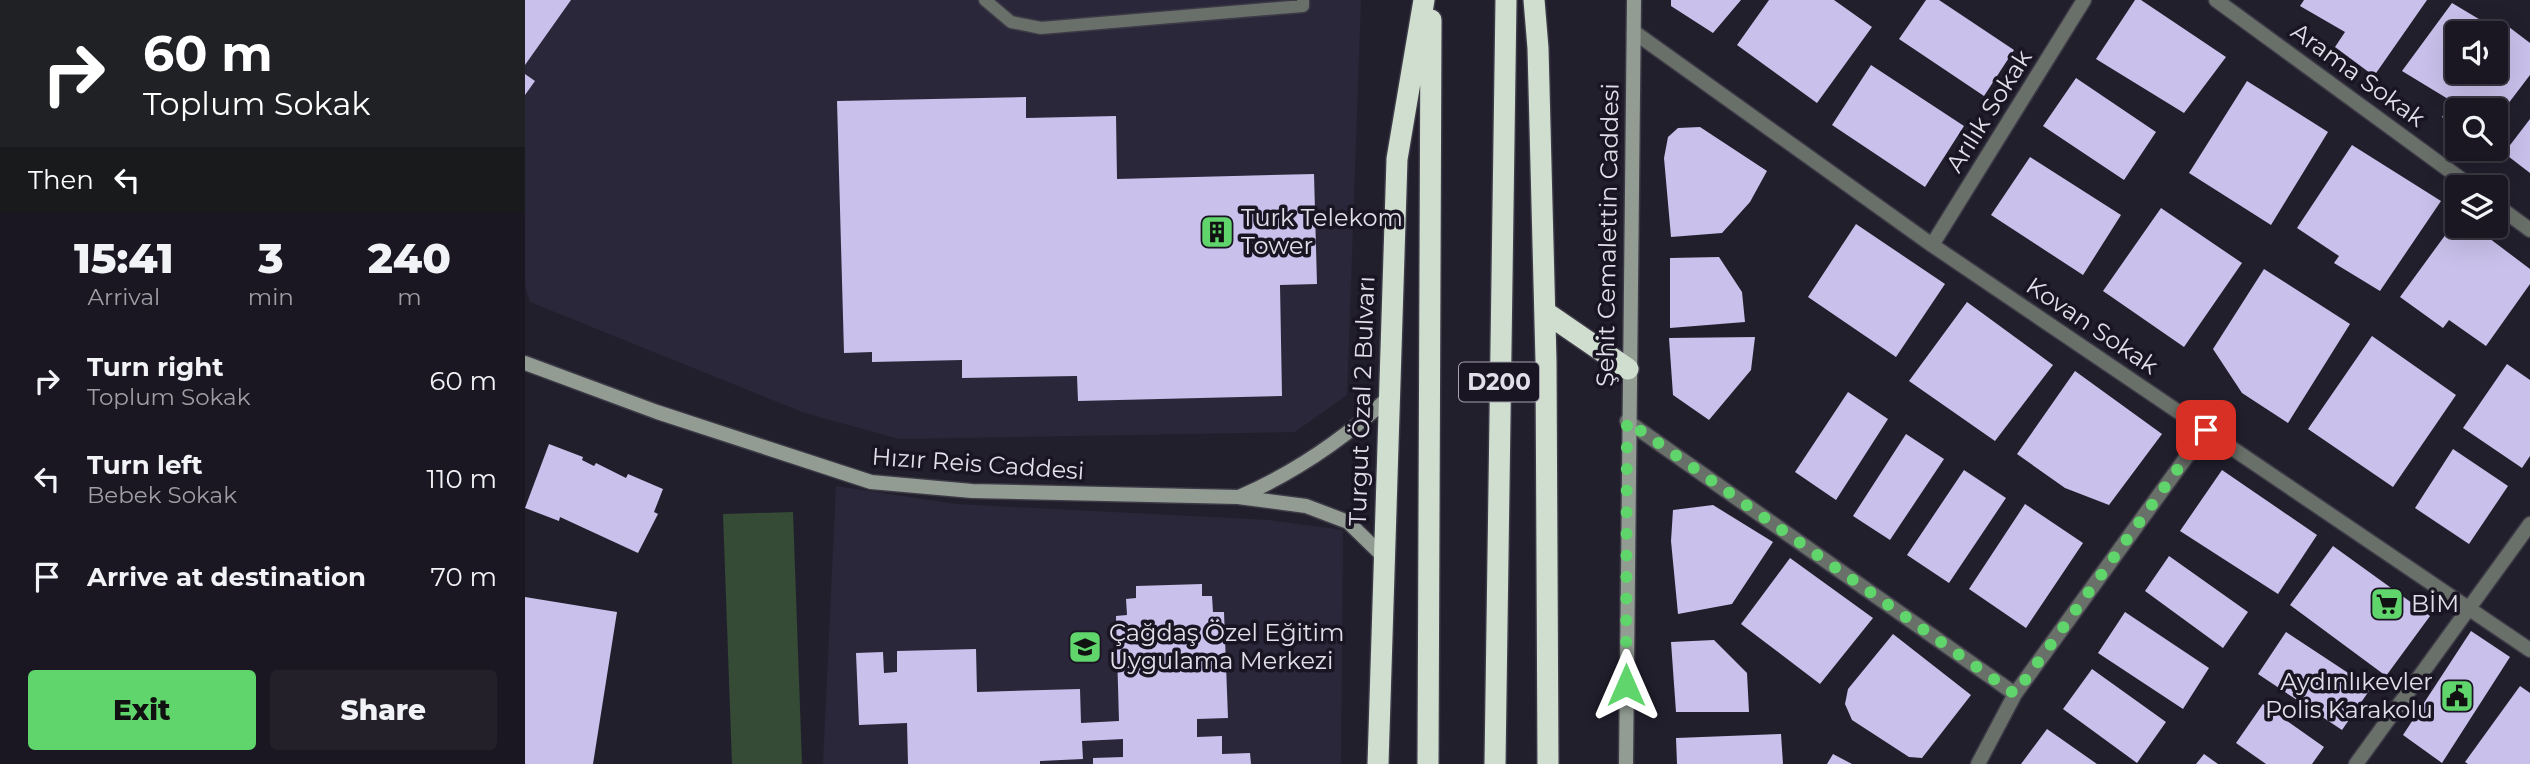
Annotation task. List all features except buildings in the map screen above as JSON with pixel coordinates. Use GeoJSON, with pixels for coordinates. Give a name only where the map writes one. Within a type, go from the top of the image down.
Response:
{"type":"FeatureCollection","features":[{"type":"Feature","properties":{"kind":"highway","name":"Turgut Özal 2 Bulvarı"},"geometry":{"type":"LineString","coordinates":[[1378,764],[1397,159],[1424,0]]}},
{"type":"Feature","properties":{"kind":"highway","name":"D200"},"geometry":{"type":"LineString","coordinates":[[1428,764],[1430,0]]}},
{"type":"Feature","properties":{"kind":"highway","name":"D200"},"geometry":{"type":"LineString","coordinates":[[1495,764],[1506,0]]}},
{"type":"Feature","properties":{"kind":"highway"},"geometry":{"type":"LineString","coordinates":[[1534,0],[1545,313],[1548,764]]}},
{"type":"Feature","properties":{"kind":"highway"},"geometry":{"type":"LineString","coordinates":[[1545,313],[1628,369]]}},
{"type":"Feature","properties":{"kind":"street","name":"Şehit Cemalettin Caddesi"},"geometry":{"type":"LineString","coordinates":[[1626,764],[1627,421],[1634,0]]}},
{"type":"Feature","properties":{"kind":"street","name":"Arılık Sokak"},"geometry":{"type":"LineString","coordinates":[[1932,245],[2084,0]]}},
{"type":"Feature","properties":{"kind":"street","name":"Arama Sokak"},"geometry":{"type":"LineString","coordinates":[[2216,0],[2456,175]]}},
{"type":"Feature","properties":{"kind":"street","name":"Kovan Sokak"},"geometry":{"type":"LineString","coordinates":[[1634,32],[1932,245],[2530,650]]}},
{"type":"Feature","properties":{"kind":"street"},"geometry":{"type":"LineString","coordinates":[[2508,214],[2530,230]]}},
{"type":"Feature","properties":{"kind":"street","name":"Hızır Reis Caddesi"},"geometry":{"type":"LineString","coordinates":[[525,363],[657,412],[871,482],[972,491],[1238,498],[1306,506],[1348,522],[1383,556]]}},
{"type":"Feature","properties":{"kind":"street","name":"Hızır Reis Caddesi"},"geometry":{"type":"LineString","coordinates":[[1238,498],[1320,454],[1359,426],[1388,398]]}},
{"type":"Feature","properties":{"kind":"street"},"geometry":{"type":"LineString","coordinates":[[1627,421],[2015,694]]}},
{"type":"Feature","properties":{"kind":"street"},"geometry":{"type":"LineString","coordinates":[[1978,764],[2015,694],[2206,430]]}},
{"type":"Feature","properties":{"kind":"street"},"geometry":{"type":"LineString","coordinates":[[2356,764],[2530,524]]}},
{"type":"Feature","properties":{"kind":"lane"},"geometry":{"type":"LineString","coordinates":[[985,0],[1002,18],[1031,28],[1303,6],[1303,0]]}},
{"type":"Feature","properties":{"kind":"shaded area"},"geometry":{"type":"Polygon","coordinates":[[[525,0],[1361,0],[1347,395],[1295,432],[899,439],[805,413],[530,302],[525,285],[525,0]]]}},
{"type":"Feature","properties":{"kind":"shaded area","name":"Çağdaş Özel Eğitim Uygulama Merkezi"},"geometry":{"type":"Polygon","coordinates":[[[836,486],[956,504],[1268,520],[1343,530],[1341,764],[823,764],[836,486]]]}},
{"type":"Feature","properties":{"kind":"green space"},"geometry":{"type":"Polygon","coordinates":[[[793,512],[802,764],[732,764],[723,514],[793,512]]]}},
{"type":"Feature","properties":{"kind":"place","name":"Turk Telekom Tower"},"geometry":{"type":"Point","coordinates":[1217,232]}},
{"type":"Feature","properties":{"kind":"place","name":"BİM"},"geometry":{"type":"Point","coordinates":[2387,604]}},
{"type":"Feature","properties":{"kind":"place","name":"Çağdaş Özel Eğitim Uygulama Merkezi"},"geometry":{"type":"Point","coordinates":[1085,647]}},
{"type":"Feature","properties":{"kind":"place","name":"Aydınlıkevler Polis Karakolu"},"geometry":{"type":"Point","coordinates":[2457,696]}},
{"type":"Feature","properties":{"kind":"route"},"geometry":{"type":"LineString","coordinates":[[1626,685],[1627,421],[2015,694],[2206,430]]}}]}
